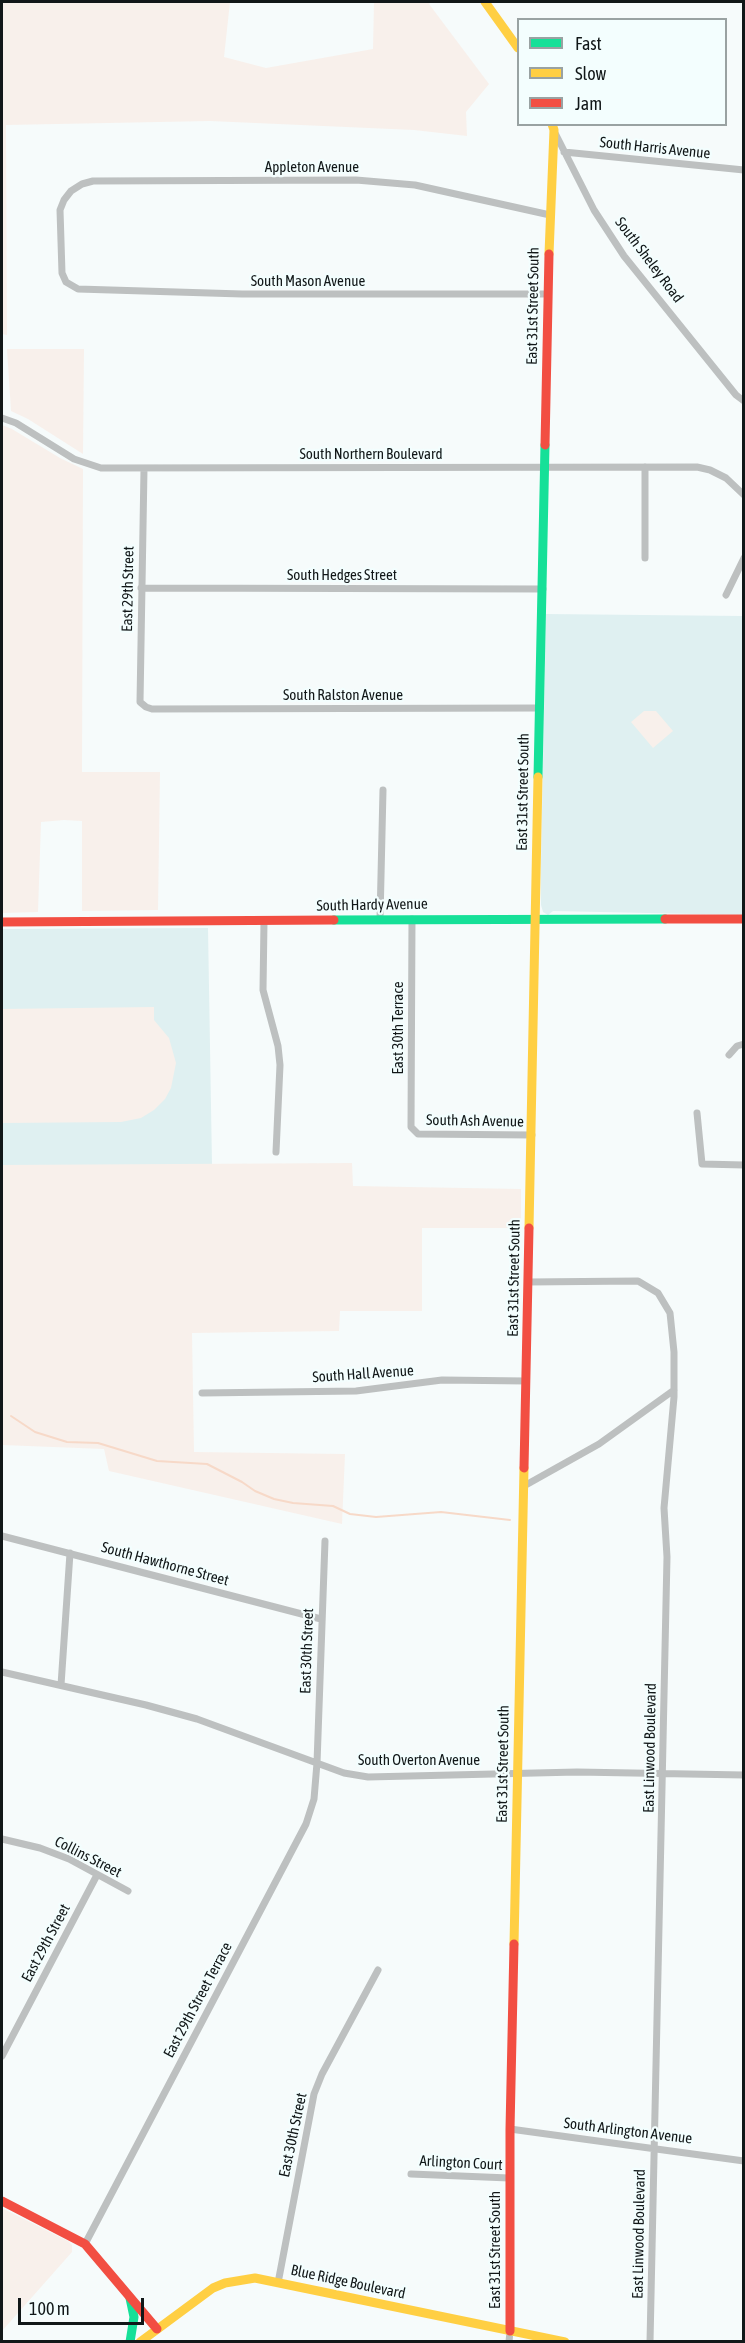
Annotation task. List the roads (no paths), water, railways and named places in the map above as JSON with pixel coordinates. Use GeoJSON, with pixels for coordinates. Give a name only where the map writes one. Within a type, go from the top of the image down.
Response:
{"type":"FeatureCollection","features":[{"type":"Feature","properties":{"kind":"street"},"geometry":{"type":"LineString","coordinates":[[485,2],[517,45]]}},
{"type":"Feature","properties":{"kind":"street","name":"South Sheley Road"},"geometry":{"type":"LineString","coordinates":[[553,127],[594,210],[624,256],[736,395],[744,401]]}},
{"type":"Feature","properties":{"kind":"street","name":"East 31st Street South"},"geometry":{"type":"LineString","coordinates":[[509,2342],[509,2178],[553,127]]}},
{"type":"Feature","properties":{"kind":"street","name":"South Harris Avenue"},"geometry":{"type":"LineString","coordinates":[[564,152],[744,170]]}},
{"type":"Feature","properties":{"kind":"street","name":"Appleton Avenue"},"geometry":{"type":"LineString","coordinates":[[69,284],[62,273],[60,210],[64,200],[73,190],[93,181],[386,181],[415,185],[550,215]]}},
{"type":"Feature","properties":{"kind":"street","name":"South Mason Avenue"},"geometry":{"type":"LineString","coordinates":[[69,284],[78,289],[242,294],[548,294]]}},
{"type":"Feature","properties":{"kind":"street","name":"South Northern Boulevard"},"geometry":{"type":"LineString","coordinates":[[2,418],[16,423],[74,459],[101,468],[697,467],[710,470],[726,478],[744,495]]}},
{"type":"Feature","properties":{"kind":"street"},"geometry":{"type":"LineString","coordinates":[[645,467],[645,558]]}},
{"type":"Feature","properties":{"kind":"street","name":"East 29th Street"},"geometry":{"type":"LineString","coordinates":[[144,469],[140,702],[146,707]]}},
{"type":"Feature","properties":{"kind":"street"},"geometry":{"type":"LineString","coordinates":[[726,595],[744,558]]}},
{"type":"Feature","properties":{"kind":"street","name":"South Hedges Street"},"geometry":{"type":"LineString","coordinates":[[141,588],[543,589]]}},
{"type":"Feature","properties":{"kind":"street","name":"South Ralston Avenue"},"geometry":{"type":"LineString","coordinates":[[146,707],[152,709],[540,708]]}},
{"type":"Feature","properties":{"kind":"street"},"geometry":{"type":"LineString","coordinates":[[381,919],[383,790]]}},
{"type":"Feature","properties":{"kind":"street","name":"East 30th Terrace"},"geometry":{"type":"LineString","coordinates":[[412,919],[411,1127],[418,1134]]}},
{"type":"Feature","properties":{"kind":"street","name":"South Hardy Avenue"},"geometry":{"type":"LineString","coordinates":[[2,922],[744,919]]}},
{"type":"Feature","properties":{"kind":"street"},"geometry":{"type":"LineString","coordinates":[[264,922],[263,990],[278,1046],[280,1065],[276,1152]]}},
{"type":"Feature","properties":{"kind":"street"},"geometry":{"type":"LineString","coordinates":[[729,1055],[737,1046],[744,1044]]}},
{"type":"Feature","properties":{"kind":"street"},"geometry":{"type":"LineString","coordinates":[[697,1113],[702,1164],[744,1164]]}},
{"type":"Feature","properties":{"kind":"street","name":"South Ash Avenue"},"geometry":{"type":"LineString","coordinates":[[418,1134],[532,1135]]}},
{"type":"Feature","properties":{"kind":"street","name":"East Linwood Boulevard"},"geometry":{"type":"LineString","coordinates":[[528,1282],[627,1280],[649,1286],[658,1293],[670,1312],[674,1390],[664,1508],[667,1557],[650,2342]]}},
{"type":"Feature","properties":{"kind":"street","name":"South Hall Avenue"},"geometry":{"type":"LineString","coordinates":[[202,1393],[356,1391],[442,1380],[526,1381]]}},
{"type":"Feature","properties":{"kind":"street"},"geometry":{"type":"LineString","coordinates":[[524,1486],[599,1444],[674,1390]]}},
{"type":"Feature","properties":{"kind":"street","name":"South Hawthorne Street"},"geometry":{"type":"LineString","coordinates":[[2,1536],[321,1619]]}},
{"type":"Feature","properties":{"kind":"street","name":"East 30th Street"},"geometry":{"type":"LineString","coordinates":[[317,1763],[325,1541]]}},
{"type":"Feature","properties":{"kind":"street"},"geometry":{"type":"LineString","coordinates":[[62,1685],[69,1553]]}},
{"type":"Feature","properties":{"kind":"street","name":"South Overton Avenue"},"geometry":{"type":"LineString","coordinates":[[2,1671],[196,1719],[344,1773],[368,1777],[518,1774],[744,1775]]}},
{"type":"Feature","properties":{"kind":"street","name":"East 29th Street Terrace"},"geometry":{"type":"LineString","coordinates":[[85,2244],[306,1824],[314,1799],[317,1763]]}},
{"type":"Feature","properties":{"kind":"street","name":"Collins Street"},"geometry":{"type":"LineString","coordinates":[[2,1839],[40,1848],[69,1859],[128,1891]]}},
{"type":"Feature","properties":{"kind":"street","name":"East 29th Street"},"geometry":{"type":"LineString","coordinates":[[2,2056],[97,1875]]}},
{"type":"Feature","properties":{"kind":"street","name":"East 30th Street"},"geometry":{"type":"LineString","coordinates":[[278,2283],[314,2094],[322,2074],[378,1970]]}},
{"type":"Feature","properties":{"kind":"street","name":"South Arlington Avenue"},"geometry":{"type":"LineString","coordinates":[[510,2129],[744,2161]]}},
{"type":"Feature","properties":{"kind":"street","name":"Arlington Court"},"geometry":{"type":"LineString","coordinates":[[411,2174],[509,2178]]}},
{"type":"Feature","properties":{"kind":"street"},"geometry":{"type":"LineString","coordinates":[[2,2201],[85,2244],[157,2329]]}},
{"type":"Feature","properties":{"kind":"street","name":"Blue Ridge Boulevard"},"geometry":{"type":"LineString","coordinates":[[140,2342],[213,2288],[225,2283],[255,2278],[565,2342]]}},
{"type":"Feature","properties":{"kind":"street"},"geometry":{"type":"LineString","coordinates":[[130,2296],[134,2317],[130,2342]]}},
{"type":"Feature","properties":{"kind":"waterway"},"geometry":{"type":"LineString","coordinates":[[11,1416],[35,1432],[67,1442],[98,1443],[157,1461],[207,1464],[255,1491],[274,1499],[293,1503],[333,1506],[350,1514],[376,1517],[441,1512],[510,1520]]}}]}
